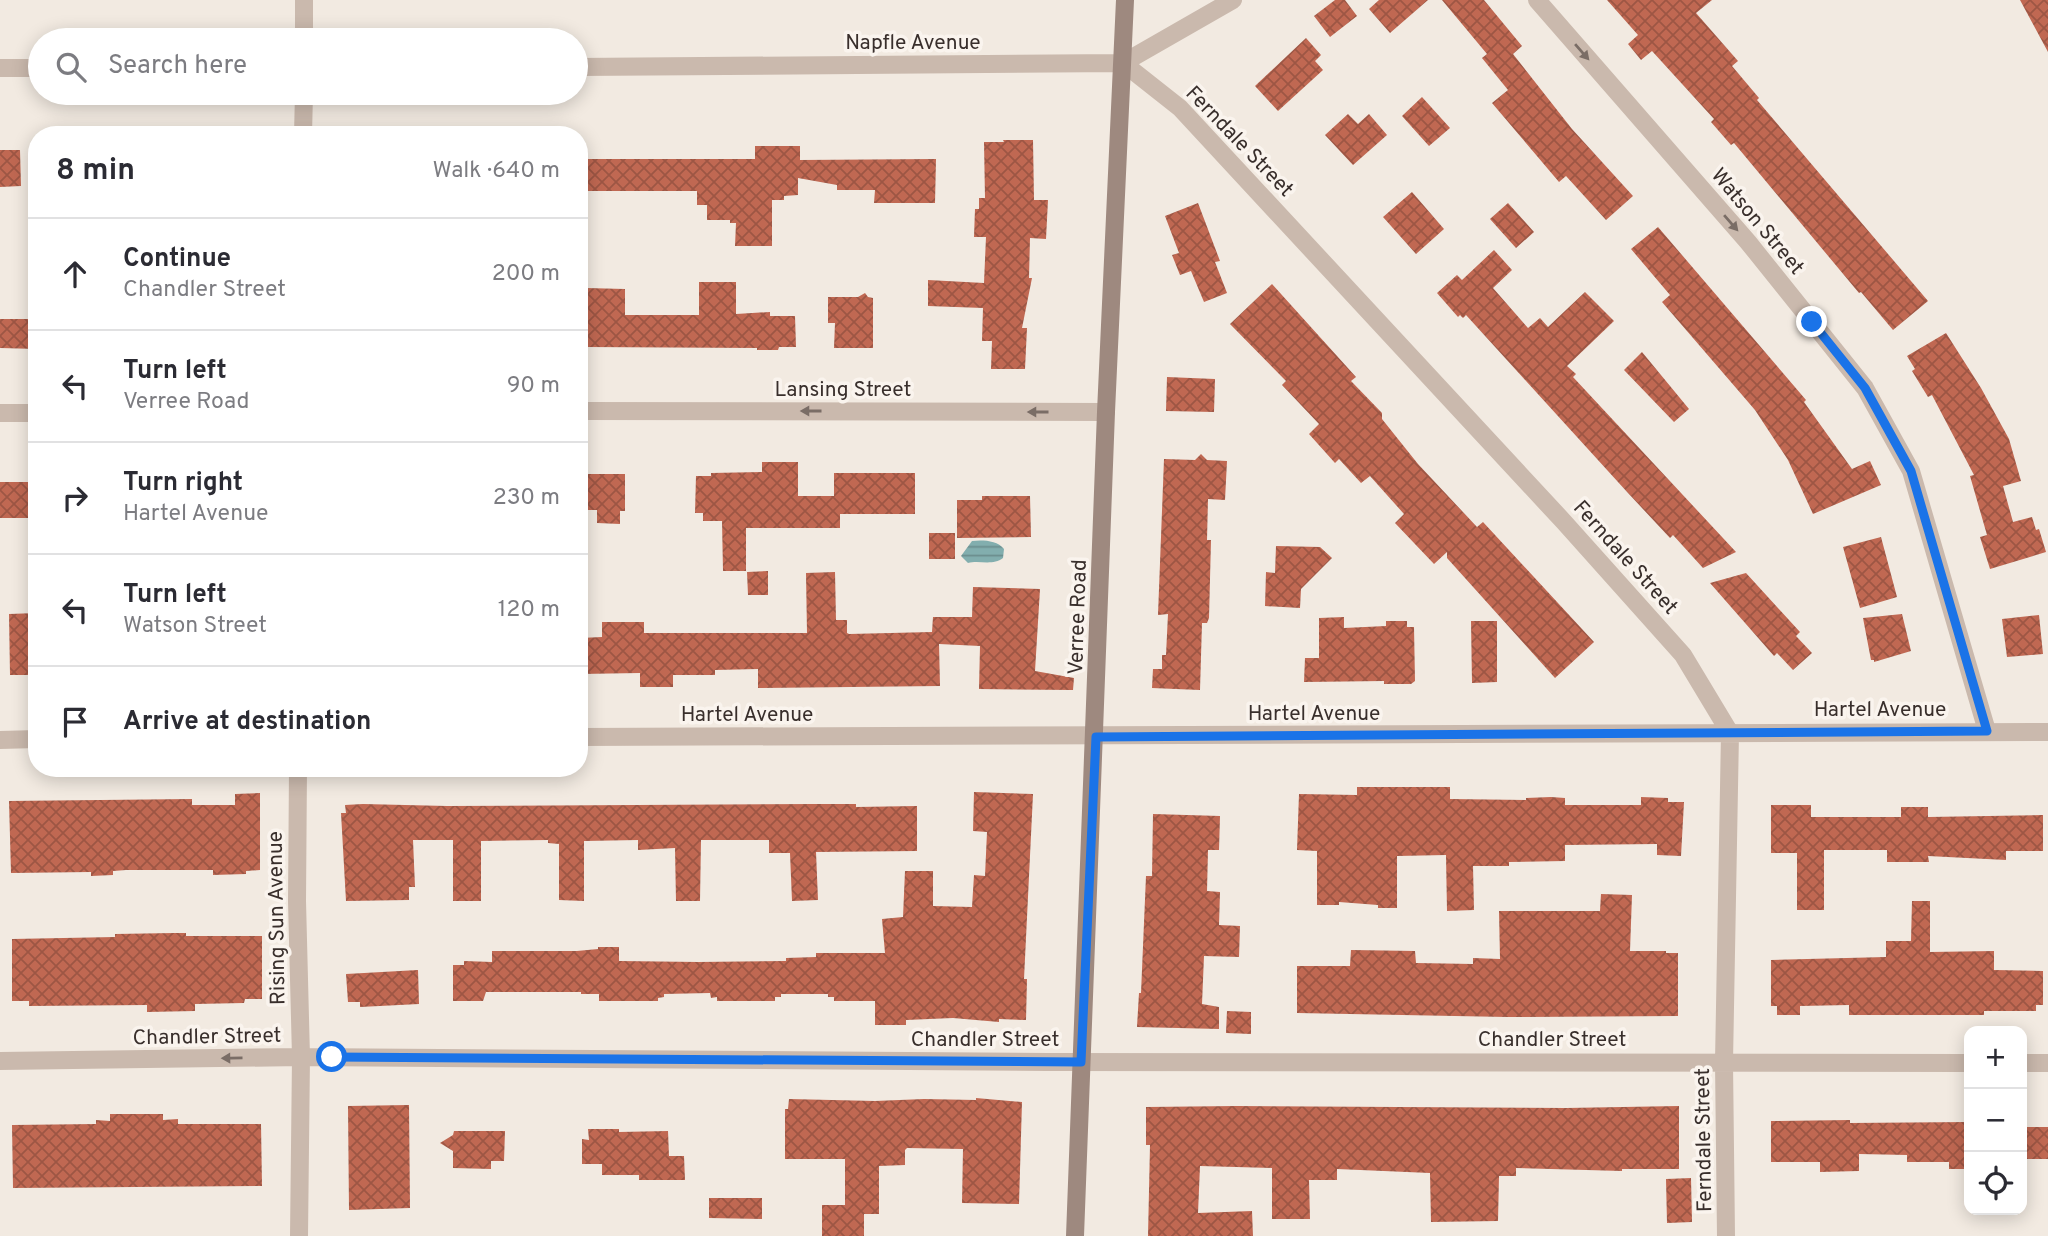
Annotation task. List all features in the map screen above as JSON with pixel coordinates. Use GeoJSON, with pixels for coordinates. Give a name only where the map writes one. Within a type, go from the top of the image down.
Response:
{"type":"FeatureCollection","features":[{"type":"Feature","properties":{"kind":"main road","name":"Verree Road"},"geometry":{"type":"LineString","coordinates":[[1075,1236],[1096,737],[1106,412],[1125,0]]}},
{"type":"Feature","properties":{"kind":"street"},"geometry":{"type":"LineString","coordinates":[[304,0],[304,28]]}},
{"type":"Feature","properties":{"kind":"street","name":"Napfle Avenue"},"geometry":{"type":"LineString","coordinates":[[588,66],[1123,63],[1233,0]]}},
{"type":"Feature","properties":{"kind":"street","name":"Watson Street"},"geometry":{"type":"LineString","coordinates":[[1537,0],[1748,242],[1865,388],[1911,471],[1987,731]]}},
{"type":"Feature","properties":{"kind":"street","name":"Ferndale Street"},"geometry":{"type":"LineString","coordinates":[[1123,63],[1180,108],[1582,542],[1683,655],[1730,733],[1724,1062],[1726,1236]]}},
{"type":"Feature","properties":{"kind":"street"},"geometry":{"type":"LineString","coordinates":[[0,68],[28,68]]}},
{"type":"Feature","properties":{"kind":"street"},"geometry":{"type":"LineString","coordinates":[[303,126],[304,105]]}},
{"type":"Feature","properties":{"kind":"street","name":"Lansing Street"},"geometry":{"type":"LineString","coordinates":[[588,411],[1106,412]]}},
{"type":"Feature","properties":{"kind":"street"},"geometry":{"type":"LineString","coordinates":[[0,413],[28,413]]}},
{"type":"Feature","properties":{"kind":"street","name":"Hartel Avenue"},"geometry":{"type":"LineString","coordinates":[[588,737],[2048,732]]}},
{"type":"Feature","properties":{"kind":"street"},"geometry":{"type":"LineString","coordinates":[[0,740],[28,739]]}},
{"type":"Feature","properties":{"kind":"street","name":"Rising Sun Avenue"},"geometry":{"type":"LineString","coordinates":[[298,777],[301,1057],[299,1236]]}},
{"type":"Feature","properties":{"kind":"street","name":"Chandler Street"},"geometry":{"type":"LineString","coordinates":[[0,1061],[301,1057],[1081,1062],[1964,1063]]}},
{"type":"Feature","properties":{"kind":"street"},"geometry":{"type":"LineString","coordinates":[[2027,1063],[2048,1063]]}},
{"type":"Feature","properties":{"kind":"water"},"geometry":{"type":"Polygon","coordinates":[[[972,541],[997,544],[1004,549],[1003,558],[995,562],[968,563],[961,556],[972,541]]]}},
{"type":"Feature","properties":{"kind":"building"},"geometry":{"type":"Polygon","coordinates":[[[1335,0],[1345,0],[1357,16],[1330,37],[1314,16],[1335,0]]]}},
{"type":"Feature","properties":{"kind":"building"},"geometry":{"type":"Polygon","coordinates":[[[1379,0],[1428,0],[1390,33],[1369,9],[1379,0]]]}},
{"type":"Feature","properties":{"kind":"building"},"geometry":{"type":"Polygon","coordinates":[[[1442,0],[1484,0],[1522,46],[1513,54],[1572,129],[1633,196],[1606,220],[1566,176],[1559,182],[1492,103],[1508,90],[1482,58],[1487,54],[1442,0]]]}},
{"type":"Feature","properties":{"kind":"building"},"geometry":{"type":"Polygon","coordinates":[[[1607,0],[1712,0],[1696,13],[1738,61],[1732,66],[1759,98],[1757,100],[1928,301],[1893,330],[1734,143],[1731,145],[1711,122],[1714,119],[1652,51],[1641,60],[1628,44],[1638,35],[1607,0]]]}},
{"type":"Feature","properties":{"kind":"building"},"geometry":{"type":"Polygon","coordinates":[[[2020,0],[2048,0],[2048,52],[2020,0]]]}},
{"type":"Feature","properties":{"kind":"building"},"geometry":{"type":"Polygon","coordinates":[[[1306,38],[1321,55],[1315,61],[1323,70],[1278,111],[1255,86],[1306,38]]]}},
{"type":"Feature","properties":{"kind":"building"},"geometry":{"type":"Polygon","coordinates":[[[1422,97],[1450,128],[1429,146],[1402,116],[1422,97]]]}},
{"type":"Feature","properties":{"kind":"building"},"geometry":{"type":"Polygon","coordinates":[[[1348,114],[1358,124],[1369,114],[1387,135],[1353,165],[1325,135],[1348,114]]]}},
{"type":"Feature","properties":{"kind":"building"},"geometry":{"type":"Polygon","coordinates":[[[1003,140],[1033,140],[1034,200],[1048,200],[1046,239],[1030,238],[1029,278],[1032,278],[1022,328],[1027,328],[1025,369],[991,369],[992,341],[982,341],[983,308],[928,306],[928,280],[984,283],[986,237],[974,237],[975,209],[979,209],[979,198],[985,198],[984,142],[1004,142],[1003,140]]]}},
{"type":"Feature","properties":{"kind":"building"},"geometry":{"type":"Polygon","coordinates":[[[755,146],[800,146],[800,160],[936,159],[935,203],[874,203],[875,190],[837,190],[837,185],[798,178],[798,195],[784,196],[784,200],[772,200],[772,246],[735,246],[736,223],[730,223],[730,220],[707,220],[707,205],[697,205],[697,191],[588,191],[588,159],[755,159],[755,146]]]}},
{"type":"Feature","properties":{"kind":"building"},"geometry":{"type":"Polygon","coordinates":[[[0,150],[20,150],[21,186],[0,187],[0,150]]]}},
{"type":"Feature","properties":{"kind":"building"},"geometry":{"type":"Polygon","coordinates":[[[1412,192],[1444,229],[1416,254],[1383,217],[1412,192]]]}},
{"type":"Feature","properties":{"kind":"building"},"geometry":{"type":"Polygon","coordinates":[[[1198,203],[1220,261],[1215,262],[1227,293],[1204,302],[1191,271],[1180,275],[1172,255],[1179,253],[1165,216],[1198,203]]]}},
{"type":"Feature","properties":{"kind":"building"},"geometry":{"type":"Polygon","coordinates":[[[1508,203],[1534,232],[1516,248],[1490,219],[1508,203]]]}},
{"type":"Feature","properties":{"kind":"building"},"geometry":{"type":"Polygon","coordinates":[[[1658,227],[1806,400],[1804,402],[1852,469],[1870,461],[1881,485],[1813,514],[1788,460],[1755,410],[1662,302],[1670,295],[1631,249],[1658,227]]]}},
{"type":"Feature","properties":{"kind":"building"},"geometry":{"type":"Polygon","coordinates":[[[1494,250],[1512,270],[1493,288],[1528,328],[1540,318],[1548,327],[1585,292],[1614,321],[1567,366],[1576,374],[1573,377],[1736,552],[1703,568],[1673,535],[1670,538],[1466,315],[1463,318],[1460,315],[1458,317],[1437,293],[1457,275],[1462,280],[1494,250]]]}},
{"type":"Feature","properties":{"kind":"building"},"geometry":{"type":"Polygon","coordinates":[[[699,282],[736,282],[736,314],[770,312],[770,316],[795,316],[796,347],[779,347],[778,350],[588,347],[588,288],[625,289],[625,315],[699,315],[699,282]]]}},
{"type":"Feature","properties":{"kind":"building"},"geometry":{"type":"Polygon","coordinates":[[[1272,284],[1356,377],[1351,381],[1382,413],[1382,419],[1418,464],[1477,527],[1483,522],[1594,642],[1555,678],[1447,558],[1447,552],[1434,564],[1395,523],[1404,514],[1370,476],[1361,483],[1339,459],[1335,463],[1309,434],[1319,424],[1282,385],[1286,381],[1230,324],[1272,284]]]}},
{"type":"Feature","properties":{"kind":"building"},"geometry":{"type":"Polygon","coordinates":[[[865,293],[873,298],[873,348],[834,348],[835,323],[828,323],[828,297],[858,297],[865,293]]]}},
{"type":"Feature","properties":{"kind":"building"},"geometry":{"type":"Polygon","coordinates":[[[0,319],[28,319],[28,349],[0,348],[0,319]]]}},
{"type":"Feature","properties":{"kind":"building"},"geometry":{"type":"Polygon","coordinates":[[[1946,333],[2009,439],[2021,481],[2003,486],[2013,522],[2032,517],[2046,552],[1990,569],[1980,537],[1987,535],[1970,476],[1974,475],[1932,395],[1928,397],[1912,371],[1915,369],[1907,356],[1946,333]]]}},
{"type":"Feature","properties":{"kind":"building"},"geometry":{"type":"Polygon","coordinates":[[[1642,352],[1689,409],[1674,422],[1624,370],[1642,352]]]}},
{"type":"Feature","properties":{"kind":"building"},"geometry":{"type":"Polygon","coordinates":[[[1167,377],[1215,379],[1214,412],[1166,411],[1167,377]]]}},
{"type":"Feature","properties":{"kind":"building"},"geometry":{"type":"Polygon","coordinates":[[[1201,454],[1207,460],[1227,461],[1225,500],[1208,499],[1207,540],[1211,540],[1209,618],[1207,623],[1202,623],[1200,690],[1152,688],[1153,669],[1162,669],[1162,655],[1166,655],[1168,614],[1158,615],[1164,459],[1195,460],[1201,454]]]}},
{"type":"Feature","properties":{"kind":"building"},"geometry":{"type":"Polygon","coordinates":[[[762,462],[798,462],[798,496],[834,496],[834,473],[915,473],[915,514],[840,514],[840,528],[746,528],[746,571],[723,571],[722,521],[703,521],[703,513],[695,513],[696,476],[762,472],[762,462]]]}},
{"type":"Feature","properties":{"kind":"building"},"geometry":{"type":"Polygon","coordinates":[[[588,474],[625,474],[625,511],[620,511],[620,524],[597,523],[597,510],[588,510],[588,474]]]}},
{"type":"Feature","properties":{"kind":"building"},"geometry":{"type":"Polygon","coordinates":[[[0,482],[28,482],[28,518],[0,518],[0,482]]]}},
{"type":"Feature","properties":{"kind":"building"},"geometry":{"type":"Polygon","coordinates":[[[982,496],[1030,496],[1031,537],[957,538],[957,500],[982,500],[982,496]]]}},
{"type":"Feature","properties":{"kind":"building"},"geometry":{"type":"Polygon","coordinates":[[[929,533],[955,533],[955,559],[929,559],[929,533]]]}},
{"type":"Feature","properties":{"kind":"building"},"geometry":{"type":"Polygon","coordinates":[[[1881,537],[1897,597],[1860,608],[1843,547],[1881,537]]]}},
{"type":"Feature","properties":{"kind":"building"},"geometry":{"type":"Polygon","coordinates":[[[1276,546],[1320,547],[1332,558],[1301,589],[1300,608],[1265,606],[1266,572],[1275,573],[1276,546]]]}},
{"type":"Feature","properties":{"kind":"building"},"geometry":{"type":"Polygon","coordinates":[[[768,571],[768,595],[748,595],[747,572],[768,571]]]}},
{"type":"Feature","properties":{"kind":"building"},"geometry":{"type":"Polygon","coordinates":[[[835,572],[836,620],[847,620],[849,634],[932,632],[933,617],[972,617],[973,587],[1040,589],[1035,671],[1074,678],[1073,690],[979,689],[980,646],[939,644],[940,686],[758,688],[758,669],[715,670],[715,675],[673,675],[673,687],[640,687],[640,673],[588,674],[588,638],[602,637],[602,622],[644,622],[644,633],[807,633],[806,573],[835,572]]]}},
{"type":"Feature","properties":{"kind":"building"},"geometry":{"type":"Polygon","coordinates":[[[1746,573],[1800,632],[1796,636],[1812,653],[1793,670],[1777,653],[1774,656],[1710,583],[1746,573]]]}},
{"type":"Feature","properties":{"kind":"building"},"geometry":{"type":"Polygon","coordinates":[[[28,613],[28,675],[10,675],[9,614],[28,613]]]}},
{"type":"Feature","properties":{"kind":"building"},"geometry":{"type":"Polygon","coordinates":[[[1902,614],[1911,651],[1874,662],[1871,660],[1863,618],[1902,614]]]}},
{"type":"Feature","properties":{"kind":"building"},"geometry":{"type":"Polygon","coordinates":[[[2039,615],[2043,654],[2007,657],[2002,619],[2039,615]]]}},
{"type":"Feature","properties":{"kind":"building"},"geometry":{"type":"Polygon","coordinates":[[[1344,617],[1344,628],[1386,626],[1386,621],[1407,621],[1407,627],[1414,627],[1415,681],[1411,684],[1384,684],[1384,681],[1304,682],[1305,658],[1319,658],[1319,618],[1344,617]]]}},
{"type":"Feature","properties":{"kind":"building"},"geometry":{"type":"Polygon","coordinates":[[[1471,621],[1497,621],[1497,682],[1472,683],[1471,621]]]}},
{"type":"Feature","properties":{"kind":"building"},"geometry":{"type":"Polygon","coordinates":[[[1357,787],[1450,787],[1450,799],[1526,800],[1551,797],[1565,798],[1565,805],[1641,805],[1641,797],[1668,798],[1668,802],[1684,802],[1681,856],[1657,855],[1657,844],[1565,845],[1565,861],[1473,866],[1474,910],[1447,911],[1446,855],[1397,856],[1397,908],[1339,902],[1339,905],[1317,905],[1317,851],[1297,850],[1299,794],[1357,795],[1357,787]]]}},
{"type":"Feature","properties":{"kind":"building"},"geometry":{"type":"Polygon","coordinates":[[[974,792],[1033,794],[1024,979],[1027,979],[1026,1020],[999,1019],[999,1022],[953,1018],[906,1020],[906,1025],[875,1025],[875,1001],[834,1001],[834,997],[828,997],[828,994],[781,994],[781,997],[775,997],[775,1001],[717,1001],[717,997],[711,998],[710,993],[664,994],[658,1001],[599,1001],[599,994],[581,992],[486,992],[483,1001],[453,1001],[453,965],[464,965],[464,961],[492,962],[492,951],[577,951],[619,947],[619,961],[698,962],[786,961],[786,958],[816,957],[816,953],[885,953],[882,919],[903,917],[905,871],[933,871],[933,906],[972,907],[974,875],[985,876],[987,832],[973,831],[974,792]]]}},
{"type":"Feature","properties":{"kind":"building"},"geometry":{"type":"Polygon","coordinates":[[[260,793],[260,870],[246,871],[246,874],[213,875],[213,870],[126,870],[113,871],[113,875],[91,876],[91,872],[11,873],[9,801],[192,799],[192,805],[235,805],[235,794],[260,793]]]}},
{"type":"Feature","properties":{"kind":"building"},"geometry":{"type":"Polygon","coordinates":[[[345,805],[917,806],[917,851],[816,852],[818,900],[792,901],[790,853],[769,853],[769,840],[701,840],[700,901],[676,901],[675,848],[638,850],[638,840],[584,841],[584,901],[559,900],[559,844],[548,843],[548,840],[481,841],[481,901],[453,901],[453,840],[413,840],[415,887],[409,887],[409,900],[346,901],[341,813],[346,813],[345,805]]]}},
{"type":"Feature","properties":{"kind":"building"},"geometry":{"type":"Polygon","coordinates":[[[1771,805],[1811,805],[1811,817],[1901,817],[1901,807],[1928,807],[1928,817],[2043,815],[2043,851],[2006,851],[2006,860],[1928,856],[1929,862],[1887,862],[1887,850],[1824,850],[1824,910],[1797,910],[1797,853],[1771,853],[1771,805]]]}},
{"type":"Feature","properties":{"kind":"building"},"geometry":{"type":"Polygon","coordinates":[[[1153,814],[1220,816],[1219,850],[1208,850],[1207,891],[1220,892],[1219,925],[1240,926],[1239,957],[1204,956],[1202,1004],[1219,1007],[1219,1029],[1137,1027],[1146,876],[1152,876],[1153,814]]]}},
{"type":"Feature","properties":{"kind":"building"},"geometry":{"type":"Polygon","coordinates":[[[1601,894],[1632,895],[1630,951],[1678,953],[1678,1016],[1507,1017],[1297,1013],[1297,966],[1350,966],[1351,950],[1415,951],[1416,963],[1473,964],[1473,958],[1500,959],[1499,911],[1600,911],[1601,894]]]}},
{"type":"Feature","properties":{"kind":"building"},"geometry":{"type":"Polygon","coordinates":[[[1912,901],[1930,901],[1930,952],[1994,951],[1994,970],[2043,971],[2043,1005],[2036,1005],[2036,1011],[1984,1011],[1984,1015],[1849,1015],[1849,1005],[1800,1006],[1800,1015],[1777,1015],[1777,1006],[1771,1006],[1771,960],[1886,957],[1886,941],[1911,941],[1912,901]]]}},
{"type":"Feature","properties":{"kind":"building"},"geometry":{"type":"Polygon","coordinates":[[[186,933],[186,936],[262,936],[262,999],[245,999],[244,1003],[195,1004],[195,1011],[147,1012],[147,1005],[29,1006],[29,1001],[12,1001],[12,939],[186,933]]]}},
{"type":"Feature","properties":{"kind":"building"},"geometry":{"type":"Polygon","coordinates":[[[418,970],[419,1004],[360,1007],[360,1002],[348,1002],[346,974],[418,970]]]}},
{"type":"Feature","properties":{"kind":"building"},"geometry":{"type":"Polygon","coordinates":[[[1227,1011],[1251,1012],[1251,1034],[1226,1033],[1227,1011]]]}},
{"type":"Feature","properties":{"kind":"building"},"geometry":{"type":"Polygon","coordinates":[[[976,1098],[1022,1102],[1019,1204],[962,1203],[963,1149],[907,1148],[905,1165],[879,1166],[879,1214],[864,1214],[864,1236],[822,1236],[822,1205],[845,1205],[845,1159],[785,1159],[785,1109],[788,1109],[789,1099],[875,1101],[976,1098]]]}},
{"type":"Feature","properties":{"kind":"building"},"geometry":{"type":"Polygon","coordinates":[[[409,1105],[410,1208],[349,1210],[348,1106],[409,1105]]]}},
{"type":"Feature","properties":{"kind":"building"},"geometry":{"type":"Polygon","coordinates":[[[1679,1106],[1679,1169],[1622,1171],[1516,1168],[1516,1176],[1499,1176],[1498,1221],[1431,1222],[1430,1173],[1337,1169],[1337,1180],[1309,1180],[1310,1219],[1272,1219],[1272,1168],[1200,1166],[1198,1213],[1252,1211],[1253,1236],[1148,1236],[1150,1145],[1146,1145],[1146,1107],[1679,1106]]]}},
{"type":"Feature","properties":{"kind":"building"},"geometry":{"type":"Polygon","coordinates":[[[110,1114],[163,1114],[163,1120],[178,1119],[178,1124],[261,1124],[262,1186],[13,1188],[12,1125],[96,1124],[96,1120],[110,1121],[110,1114]]]}},
{"type":"Feature","properties":{"kind":"building"},"geometry":{"type":"Polygon","coordinates":[[[1771,1121],[1964,1122],[1964,1169],[1949,1169],[1949,1162],[1907,1162],[1907,1155],[1859,1154],[1859,1171],[1820,1172],[1820,1162],[1771,1162],[1771,1121]]]}},
{"type":"Feature","properties":{"kind":"building"},"geometry":{"type":"Polygon","coordinates":[[[2027,1127],[2048,1127],[2048,1159],[2027,1159],[2027,1127]]]}},
{"type":"Feature","properties":{"kind":"building"},"geometry":{"type":"Polygon","coordinates":[[[588,1129],[619,1129],[619,1132],[668,1131],[669,1156],[684,1156],[685,1180],[639,1180],[639,1175],[602,1175],[602,1164],[582,1164],[582,1139],[589,1140],[588,1129]]]}},
{"type":"Feature","properties":{"kind":"building"},"geometry":{"type":"Polygon","coordinates":[[[454,1131],[505,1131],[504,1161],[491,1161],[491,1169],[453,1168],[453,1151],[440,1143],[453,1135],[454,1131]]]}},
{"type":"Feature","properties":{"kind":"building"},"geometry":{"type":"Polygon","coordinates":[[[1691,1178],[1692,1222],[1667,1223],[1666,1179],[1691,1178]]]}},
{"type":"Feature","properties":{"kind":"building"},"geometry":{"type":"Polygon","coordinates":[[[709,1198],[762,1198],[762,1219],[709,1218],[709,1198]]]}},
{"type":"Feature","properties":{"kind":"route"},"geometry":{"type":"LineString","coordinates":[[332,1057],[1081,1062],[1096,737],[1987,731],[1911,471],[1865,388],[1812,322]]}}]}
